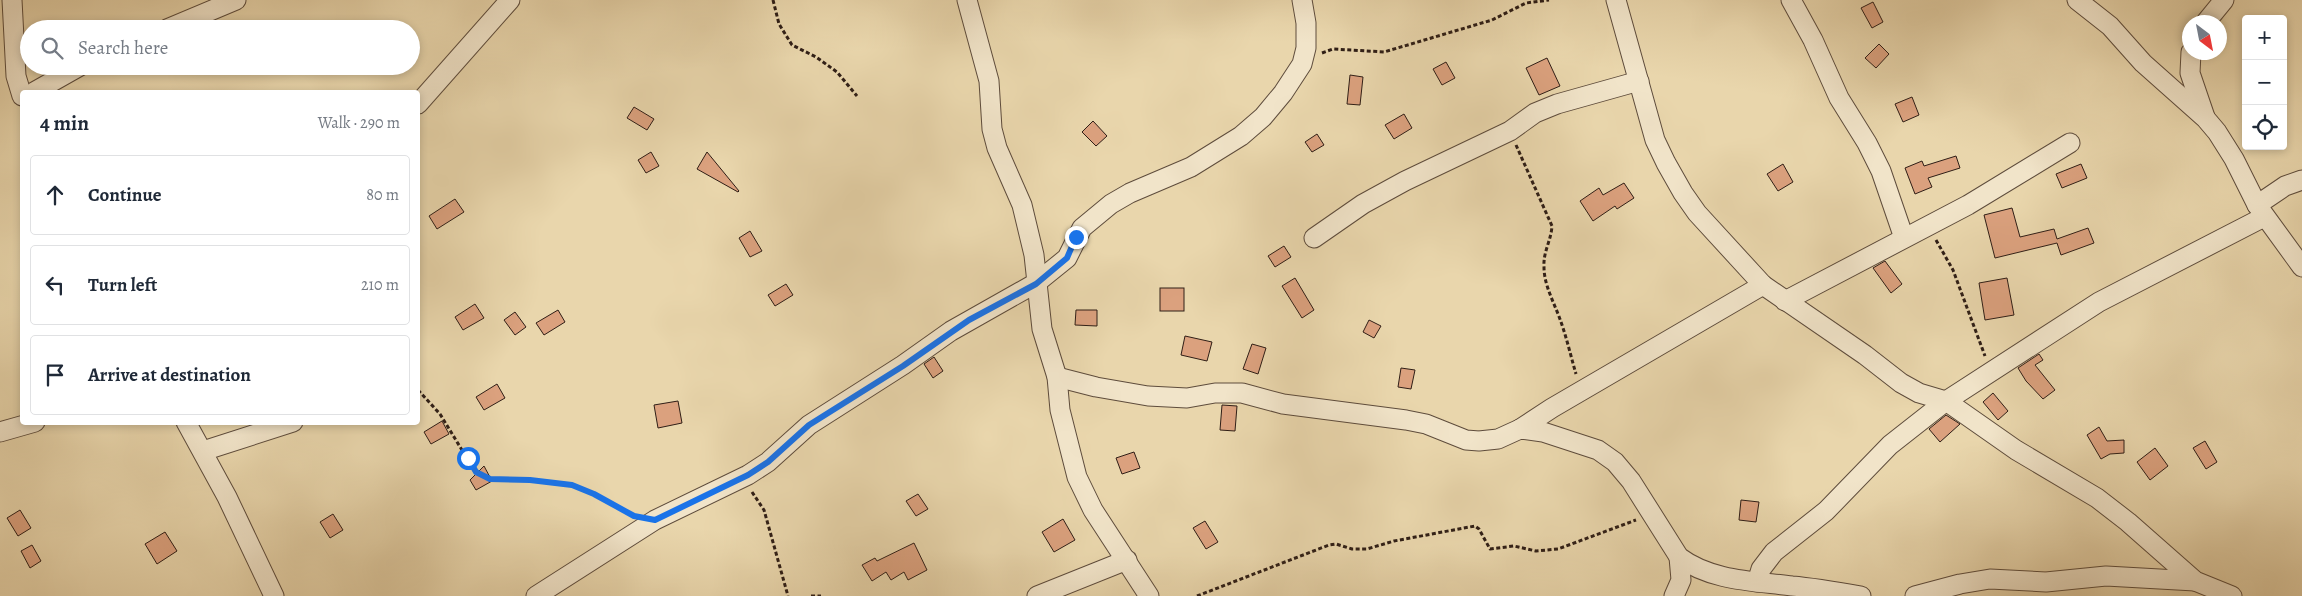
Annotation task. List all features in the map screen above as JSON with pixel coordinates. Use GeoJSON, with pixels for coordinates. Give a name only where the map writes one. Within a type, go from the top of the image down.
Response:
{"type":"FeatureCollection","features":[{"type":"Feature","properties":{"kind":"street"},"geometry":{"type":"LineString","coordinates":[[12,0],[16,76],[20,90]]}},
{"type":"Feature","properties":{"kind":"street"},"geometry":{"type":"LineString","coordinates":[[188,20],[236,0]]}},
{"type":"Feature","properties":{"kind":"street"},"geometry":{"type":"LineString","coordinates":[[420,102],[510,0]]}},
{"type":"Feature","properties":{"kind":"street"},"geometry":{"type":"LineString","coordinates":[[967,0],[989,81],[992,128],[998,148],[1022,205],[1034,255],[1042,329],[1057,377],[1060,410],[1076,477],[1093,510],[1149,596]]}},
{"type":"Feature","properties":{"kind":"street"},"geometry":{"type":"LineString","coordinates":[[536,596],[655,520],[737,481],[768,462],[809,425],[903,366],[951,331],[1036,284],[1067,258],[1082,228],[1094,217],[1130,193],[1191,167],[1241,136],[1263,117],[1283,94],[1302,64],[1306,48],[1306,31],[1302,0]]}},
{"type":"Feature","properties":{"kind":"street"},"geometry":{"type":"LineString","coordinates":[[1616,0],[1655,140],[1683,193],[1718,237],[1763,286],[1865,355],[1901,383],[1919,393],[1946,401],[2016,450],[2097,498],[2128,522],[2195,581],[2232,596]]}},
{"type":"Feature","properties":{"kind":"street"},"geometry":{"type":"LineString","coordinates":[[1791,0],[1813,40],[1839,98],[1867,143],[1881,171],[1904,238]]}},
{"type":"Feature","properties":{"kind":"street"},"geometry":{"type":"LineString","coordinates":[[2077,0],[2110,26],[2143,63],[2206,118],[2234,159],[2260,211],[2302,267]]}},
{"type":"Feature","properties":{"kind":"street"},"geometry":{"type":"LineString","coordinates":[[2212,15],[2224,0]]}},
{"type":"Feature","properties":{"kind":"street"},"geometry":{"type":"LineString","coordinates":[[2191,60],[2190,73],[2206,118]]}},
{"type":"Feature","properties":{"kind":"street"},"geometry":{"type":"LineString","coordinates":[[38,90],[64,75]]}},
{"type":"Feature","properties":{"kind":"street"},"geometry":{"type":"LineString","coordinates":[[1314,238],[1363,204],[1405,181],[1510,131],[1535,113],[1556,104],[1639,81]]}},
{"type":"Feature","properties":{"kind":"street"},"geometry":{"type":"LineString","coordinates":[[1785,301],[1927,227],[2070,143]]}},
{"type":"Feature","properties":{"kind":"street"},"geometry":{"type":"LineString","coordinates":[[1757,582],[1761,570],[1774,552],[1826,510],[1890,445],[1946,401],[2099,302],[2260,211],[2285,186],[2302,180]]}},
{"type":"Feature","properties":{"kind":"street"},"geometry":{"type":"LineString","coordinates":[[1057,377],[1096,387],[1148,396],[1187,398],[1215,393],[1242,393],[1283,404],[1426,424],[1466,440],[1479,442],[1498,439],[1520,429],[1763,286]]}},
{"type":"Feature","properties":{"kind":"street"},"geometry":{"type":"LineString","coordinates":[[0,432],[24,425]]}},
{"type":"Feature","properties":{"kind":"street"},"geometry":{"type":"LineString","coordinates":[[188,425],[203,451],[274,596]]}},
{"type":"Feature","properties":{"kind":"street"},"geometry":{"type":"LineString","coordinates":[[203,451],[284,425]]}},
{"type":"Feature","properties":{"kind":"street"},"geometry":{"type":"LineString","coordinates":[[1520,429],[1543,432],[1598,450],[1615,462],[1631,481],[1650,514],[1679,557],[1702,571],[1728,578],[1861,596]]}},
{"type":"Feature","properties":{"kind":"street"},"geometry":{"type":"LineString","coordinates":[[1674,596],[1681,580],[1679,557]]}},
{"type":"Feature","properties":{"kind":"street"},"geometry":{"type":"LineString","coordinates":[[1038,596],[1127,560]]}},
{"type":"Feature","properties":{"kind":"street"},"geometry":{"type":"LineString","coordinates":[[1915,596],[1960,584],[1990,580],[2046,582],[2106,576],[2144,588],[2195,581]]}},
{"type":"Feature","properties":{"kind":"street"},"geometry":{"type":"LineString","coordinates":[[1977,596],[1990,580]]}},
{"type":"Feature","properties":{"kind":"path"},"geometry":{"type":"LineString","coordinates":[[773,0],[779,24],[792,45],[816,57],[837,72],[858,96]]}},
{"type":"Feature","properties":{"kind":"path"},"geometry":{"type":"LineString","coordinates":[[1302,64],[1333,49],[1384,52],[1492,20],[1526,3],[1549,0]]}},
{"type":"Feature","properties":{"kind":"path"},"geometry":{"type":"LineString","coordinates":[[1510,131],[1552,226],[1552,236],[1546,248],[1544,266],[1546,284],[1562,324],[1582,391]]}},
{"type":"Feature","properties":{"kind":"path"},"geometry":{"type":"LineString","coordinates":[[1927,227],[1953,270],[1991,373]]}},
{"type":"Feature","properties":{"kind":"path"},"geometry":{"type":"LineString","coordinates":[[420,392],[445,422],[476,472],[490,479],[530,480],[572,485],[594,494],[634,516],[655,520]]}},
{"type":"Feature","properties":{"kind":"path"},"geometry":{"type":"LineString","coordinates":[[737,481],[756,495],[764,510],[788,596]]}},
{"type":"Feature","properties":{"kind":"path"},"geometry":{"type":"LineString","coordinates":[[1196,596],[1329,545],[1336,544],[1352,549],[1366,549],[1394,541],[1475,526],[1479,529],[1490,549],[1514,546],[1536,551],[1558,549],[1650,514]]}},
{"type":"Feature","properties":{"kind":"path"},"geometry":{"type":"LineString","coordinates":[[811,596],[821,596]]}},
{"type":"Feature","properties":{"kind":"building"},"geometry":{"type":"Polygon","coordinates":[[[1873,2],[1883,22],[1872,28],[1861,8],[1873,2]]]}},
{"type":"Feature","properties":{"kind":"building"},"geometry":{"type":"Polygon","coordinates":[[[1879,44],[1889,54],[1876,68],[1865,58],[1879,44]]]}},
{"type":"Feature","properties":{"kind":"building"},"geometry":{"type":"Polygon","coordinates":[[[1547,58],[1560,86],[1539,95],[1526,68],[1547,58]]]}},
{"type":"Feature","properties":{"kind":"building"},"geometry":{"type":"Polygon","coordinates":[[[1446,62],[1455,78],[1442,85],[1433,69],[1446,62]]]}},
{"type":"Feature","properties":{"kind":"building"},"geometry":{"type":"Polygon","coordinates":[[[1350,75],[1363,77],[1360,105],[1347,104],[1350,75]]]}},
{"type":"Feature","properties":{"kind":"building"},"geometry":{"type":"Polygon","coordinates":[[[1912,97],[1919,115],[1903,122],[1895,104],[1912,97]]]}},
{"type":"Feature","properties":{"kind":"building"},"geometry":{"type":"Polygon","coordinates":[[[634,107],[654,119],[647,130],[627,118],[634,107]]]}},
{"type":"Feature","properties":{"kind":"building"},"geometry":{"type":"Polygon","coordinates":[[[1404,114],[1412,128],[1394,139],[1385,125],[1404,114]]]}},
{"type":"Feature","properties":{"kind":"building"},"geometry":{"type":"Polygon","coordinates":[[[1093,121],[1107,136],[1096,146],[1082,132],[1093,121]]]}},
{"type":"Feature","properties":{"kind":"building"},"geometry":{"type":"Polygon","coordinates":[[[1317,134],[1324,145],[1312,152],[1305,142],[1317,134]]]}},
{"type":"Feature","properties":{"kind":"building"},"geometry":{"type":"Polygon","coordinates":[[[651,152],[659,166],[646,173],[638,160],[651,152]]]}},
{"type":"Feature","properties":{"kind":"building"},"geometry":{"type":"Polygon","coordinates":[[[707,152],[739,191],[738,192],[697,169],[707,152]]]}},
{"type":"Feature","properties":{"kind":"building"},"geometry":{"type":"Polygon","coordinates":[[[1956,156],[1960,168],[1928,178],[1932,187],[1915,194],[1905,168],[1922,161],[1924,166],[1956,156]]]}},
{"type":"Feature","properties":{"kind":"building"},"geometry":{"type":"Polygon","coordinates":[[[1783,164],[1793,182],[1778,191],[1767,174],[1783,164]]]}},
{"type":"Feature","properties":{"kind":"building"},"geometry":{"type":"Polygon","coordinates":[[[2081,164],[2087,178],[2062,188],[2056,174],[2081,164]]]}},
{"type":"Feature","properties":{"kind":"building"},"geometry":{"type":"Polygon","coordinates":[[[1624,183],[1634,198],[1617,209],[1615,206],[1593,221],[1580,201],[1599,188],[1603,195],[1624,183]]]}},
{"type":"Feature","properties":{"kind":"building"},"geometry":{"type":"Polygon","coordinates":[[[455,199],[464,212],[437,229],[429,216],[455,199]]]}},
{"type":"Feature","properties":{"kind":"building"},"geometry":{"type":"Polygon","coordinates":[[[2012,208],[2020,237],[2054,229],[2057,239],[2088,228],[2094,243],[2061,255],[2057,243],[1995,258],[1984,215],[2012,208]]]}},
{"type":"Feature","properties":{"kind":"building"},"geometry":{"type":"Polygon","coordinates":[[[750,231],[762,251],[750,257],[739,238],[750,231]]]}},
{"type":"Feature","properties":{"kind":"building"},"geometry":{"type":"Polygon","coordinates":[[[1284,246],[1291,257],[1275,267],[1268,256],[1284,246]]]}},
{"type":"Feature","properties":{"kind":"building"},"geometry":{"type":"Polygon","coordinates":[[[1885,261],[1902,284],[1891,293],[1873,268],[1885,261]]]}},
{"type":"Feature","properties":{"kind":"building"},"geometry":{"type":"Polygon","coordinates":[[[1295,278],[1314,310],[1302,318],[1282,286],[1295,278]]]}},
{"type":"Feature","properties":{"kind":"building"},"geometry":{"type":"Polygon","coordinates":[[[2007,278],[2014,315],[1985,320],[1979,283],[2007,278]]]}},
{"type":"Feature","properties":{"kind":"building"},"geometry":{"type":"Polygon","coordinates":[[[786,284],[793,295],[775,306],[768,295],[786,284]]]}},
{"type":"Feature","properties":{"kind":"building"},"geometry":{"type":"Polygon","coordinates":[[[1160,288],[1184,288],[1184,311],[1160,311],[1160,288]]]}},
{"type":"Feature","properties":{"kind":"building"},"geometry":{"type":"Polygon","coordinates":[[[475,304],[484,318],[463,330],[455,317],[475,304]]]}},
{"type":"Feature","properties":{"kind":"building"},"geometry":{"type":"Polygon","coordinates":[[[558,310],[565,322],[544,335],[536,323],[558,310]]]}},
{"type":"Feature","properties":{"kind":"building"},"geometry":{"type":"Polygon","coordinates":[[[1076,310],[1097,310],[1097,326],[1075,325],[1076,310]]]}},
{"type":"Feature","properties":{"kind":"building"},"geometry":{"type":"Polygon","coordinates":[[[515,312],[526,327],[515,335],[504,320],[515,312]]]}},
{"type":"Feature","properties":{"kind":"building"},"geometry":{"type":"Polygon","coordinates":[[[1369,320],[1381,326],[1374,338],[1363,332],[1369,320]]]}},
{"type":"Feature","properties":{"kind":"building"},"geometry":{"type":"Polygon","coordinates":[[[1185,336],[1212,342],[1207,361],[1181,355],[1185,336]]]}},
{"type":"Feature","properties":{"kind":"building"},"geometry":{"type":"Polygon","coordinates":[[[1252,344],[1266,348],[1258,374],[1243,369],[1252,344]]]}},
{"type":"Feature","properties":{"kind":"building"},"geometry":{"type":"Polygon","coordinates":[[[2039,354],[2043,360],[2035,365],[2055,390],[2043,399],[2026,381],[2018,368],[2039,354]]]}},
{"type":"Feature","properties":{"kind":"building"},"geometry":{"type":"Polygon","coordinates":[[[934,357],[943,371],[933,378],[924,364],[934,357]]]}},
{"type":"Feature","properties":{"kind":"building"},"geometry":{"type":"Polygon","coordinates":[[[1401,368],[1415,370],[1411,389],[1398,387],[1401,368]]]}},
{"type":"Feature","properties":{"kind":"building"},"geometry":{"type":"Polygon","coordinates":[[[497,384],[505,398],[484,410],[476,397],[497,384]]]}},
{"type":"Feature","properties":{"kind":"building"},"geometry":{"type":"Polygon","coordinates":[[[1993,393],[2008,411],[1998,420],[1983,402],[1993,393]]]}},
{"type":"Feature","properties":{"kind":"building"},"geometry":{"type":"Polygon","coordinates":[[[678,401],[682,423],[658,428],[654,405],[678,401]]]}},
{"type":"Feature","properties":{"kind":"building"},"geometry":{"type":"Polygon","coordinates":[[[1222,405],[1237,406],[1235,431],[1220,430],[1222,405]]]}},
{"type":"Feature","properties":{"kind":"building"},"geometry":{"type":"Polygon","coordinates":[[[1946,415],[1960,424],[1940,442],[1929,429],[1946,415]]]}},
{"type":"Feature","properties":{"kind":"building"},"geometry":{"type":"Polygon","coordinates":[[[442,421],[449,434],[431,444],[424,432],[442,421]]]}},
{"type":"Feature","properties":{"kind":"building"},"geometry":{"type":"Polygon","coordinates":[[[2099,427],[2107,441],[2124,440],[2124,453],[2110,454],[2101,459],[2087,435],[2099,427]]]}},
{"type":"Feature","properties":{"kind":"building"},"geometry":{"type":"Polygon","coordinates":[[[2205,441],[2217,462],[2206,469],[2193,448],[2205,441]]]}},
{"type":"Feature","properties":{"kind":"building"},"geometry":{"type":"Polygon","coordinates":[[[2155,448],[2168,466],[2150,480],[2137,462],[2155,448]]]}},
{"type":"Feature","properties":{"kind":"building"},"geometry":{"type":"Polygon","coordinates":[[[1134,452],[1140,468],[1122,474],[1116,458],[1134,452]]]}},
{"type":"Feature","properties":{"kind":"building"},"geometry":{"type":"Polygon","coordinates":[[[484,466],[492,481],[476,490],[470,480],[484,466]]]}},
{"type":"Feature","properties":{"kind":"building"},"geometry":{"type":"Polygon","coordinates":[[[918,494],[928,509],[916,516],[906,501],[918,494]]]}},
{"type":"Feature","properties":{"kind":"building"},"geometry":{"type":"Polygon","coordinates":[[[1741,500],[1759,502],[1756,522],[1739,520],[1741,500]]]}},
{"type":"Feature","properties":{"kind":"building"},"geometry":{"type":"Polygon","coordinates":[[[20,510],[31,528],[18,536],[7,518],[20,510]]]}},
{"type":"Feature","properties":{"kind":"building"},"geometry":{"type":"Polygon","coordinates":[[[333,514],[343,530],[330,538],[320,522],[333,514]]]}},
{"type":"Feature","properties":{"kind":"building"},"geometry":{"type":"Polygon","coordinates":[[[1063,519],[1075,540],[1054,552],[1042,532],[1063,519]]]}},
{"type":"Feature","properties":{"kind":"building"},"geometry":{"type":"Polygon","coordinates":[[[1205,521],[1218,542],[1206,549],[1193,528],[1205,521]]]}},
{"type":"Feature","properties":{"kind":"building"},"geometry":{"type":"Polygon","coordinates":[[[165,532],[177,551],[157,564],[145,544],[165,532]]]}},
{"type":"Feature","properties":{"kind":"building"},"geometry":{"type":"Polygon","coordinates":[[[914,543],[927,570],[908,580],[904,572],[891,580],[886,572],[872,581],[862,565],[875,558],[877,561],[914,543]]]}},
{"type":"Feature","properties":{"kind":"building"},"geometry":{"type":"Polygon","coordinates":[[[32,545],[41,561],[30,568],[21,551],[32,545]]]}},
{"type":"Feature","properties":{"kind":"route"},"geometry":{"type":"LineString","coordinates":[[468,458],[476,472],[490,479],[530,480],[572,485],[594,494],[634,516],[655,520],[748,475],[768,462],[809,425],[903,366],[951,331],[1036,284],[1061,265],[1067,258],[1076,237]]}}]}
